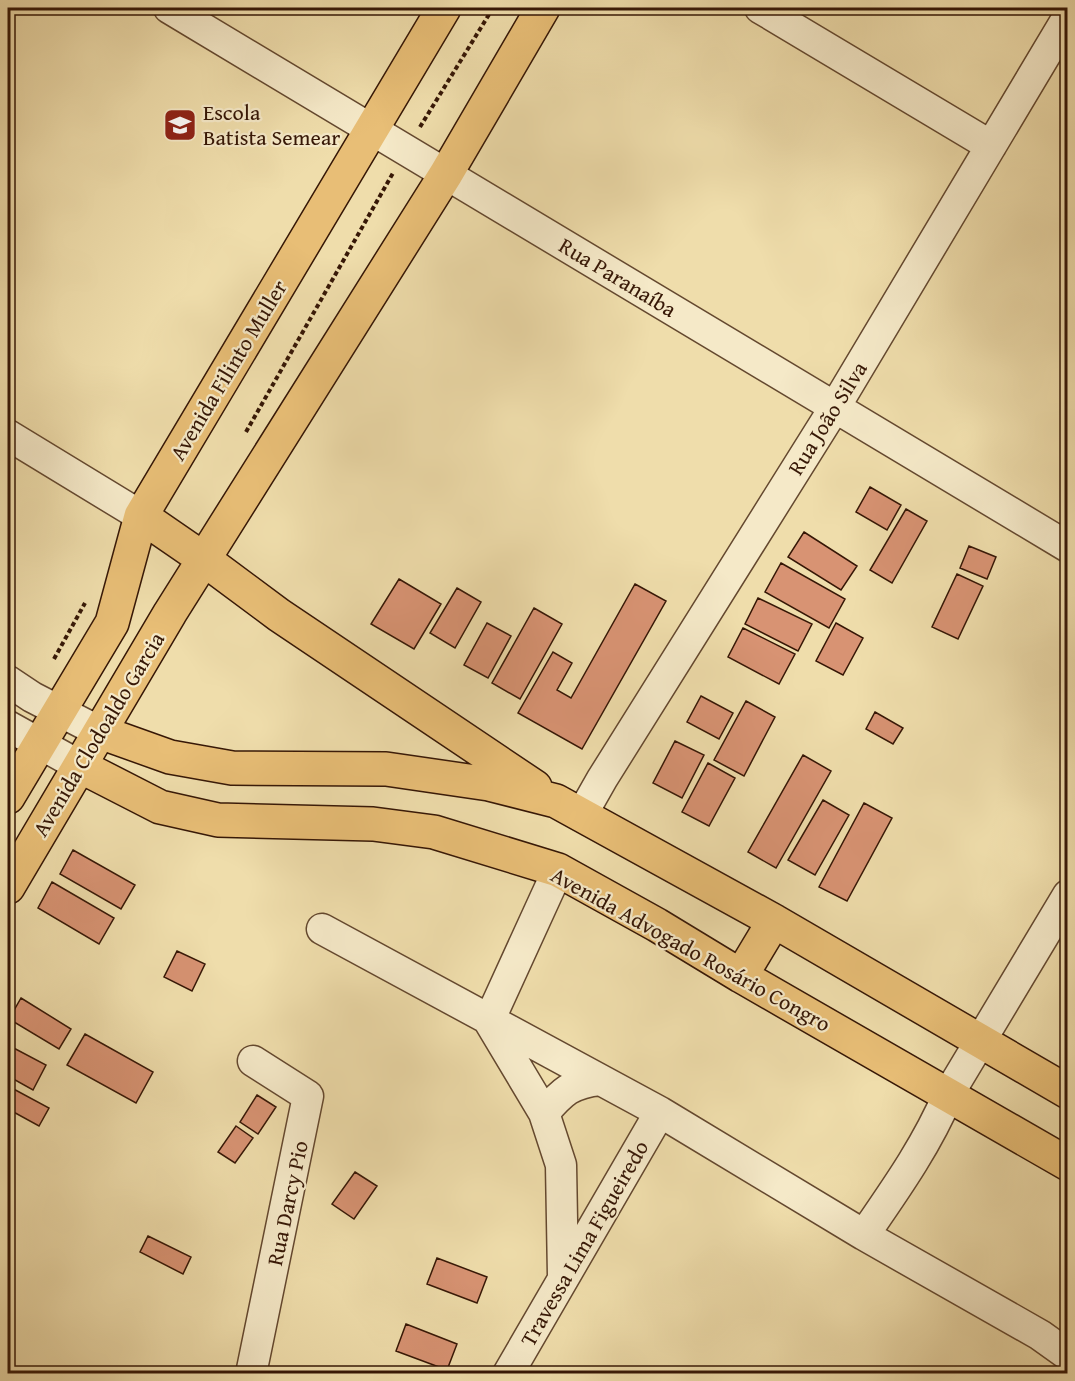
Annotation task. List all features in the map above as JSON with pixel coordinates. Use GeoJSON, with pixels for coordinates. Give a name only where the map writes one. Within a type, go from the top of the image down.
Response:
{"type":"FeatureCollection","features":[{"type":"Feature","properties":{"kind":"main road","name":"Avenida Filinto Muller"},"geometry":{"type":"LineString","coordinates":[[8,797],[112,623],[141,516],[370,128],[444,8]]}},
{"type":"Feature","properties":{"kind":"main road"},"geometry":{"type":"LineString","coordinates":[[205,560],[446,174],[543,8]]}},
{"type":"Feature","properties":{"kind":"main road"},"geometry":{"type":"LineString","coordinates":[[141,516],[279,615],[569,808],[774,921],[1068,1092]]}},
{"type":"Feature","properties":{"kind":"main road","name":"Avenida Clodoaldo Garcia"},"geometry":{"type":"LineString","coordinates":[[8,887],[170,613],[205,560]]}},
{"type":"Feature","properties":{"kind":"main road"},"geometry":{"type":"LineString","coordinates":[[100,732],[170,757],[232,768],[387,769],[489,784],[569,808]]}},
{"type":"Feature","properties":{"kind":"main road","name":"Avenida Advogado Rosário Congro"},"geometry":{"type":"LineString","coordinates":[[80,766],[160,807],[218,820],[373,824],[434,832],[558,870],[1068,1164]]}},
{"type":"Feature","properties":{"kind":"main road"},"geometry":{"type":"LineString","coordinates":[[741,976],[774,921]]}},
{"type":"Feature","properties":{"kind":"street","name":"Rua Paranaíba"},"geometry":{"type":"LineString","coordinates":[[169,8],[1068,547]]}},
{"type":"Feature","properties":{"kind":"street"},"geometry":{"type":"LineString","coordinates":[[760,8],[991,146]]}},
{"type":"Feature","properties":{"kind":"street","name":"Rua João Silva"},"geometry":{"type":"LineString","coordinates":[[569,808],[602,778],[835,407],[1068,17]]}},
{"type":"Feature","properties":{"kind":"street"},"geometry":{"type":"LineString","coordinates":[[8,435],[141,516]]}},
{"type":"Feature","properties":{"kind":"street"},"geometry":{"type":"LineString","coordinates":[[8,681],[60,712],[100,732]]}},
{"type":"Feature","properties":{"kind":"street"},"geometry":{"type":"LineString","coordinates":[[8,726],[80,766]]}},
{"type":"Feature","properties":{"kind":"street"},"geometry":{"type":"LineString","coordinates":[[489,1021],[558,870]]}},
{"type":"Feature","properties":{"kind":"street"},"geometry":{"type":"LineString","coordinates":[[864,1235],[904,1176],[980,1040],[1068,896]]}},
{"type":"Feature","properties":{"kind":"street"},"geometry":{"type":"LineString","coordinates":[[322,929],[660,1112],[864,1235],[1040,1335],[1068,1355]]}},
{"type":"Feature","properties":{"kind":"street"},"geometry":{"type":"LineString","coordinates":[[489,1021],[544,1113],[561,1165],[562,1277]]}},
{"type":"Feature","properties":{"kind":"street","name":"Rua Darcy Pio"},"geometry":{"type":"LineString","coordinates":[[251,1374],[308,1096],[253,1062]]}},
{"type":"Feature","properties":{"kind":"street"},"geometry":{"type":"LineString","coordinates":[[544,1113],[570,1087],[581,1082],[600,1080]]}},
{"type":"Feature","properties":{"kind":"street","name":"Travessa Lima Figueiredo"},"geometry":{"type":"LineString","coordinates":[[508,1374],[562,1277],[660,1112]]}},
{"type":"Feature","properties":{"kind":"path"},"geometry":{"type":"LineString","coordinates":[[241,441],[406,150],[493,8]]}},
{"type":"Feature","properties":{"kind":"building"},"geometry":{"type":"Polygon","coordinates":[[[870,487],[901,505],[887,530],[856,512],[870,487]]]}},
{"type":"Feature","properties":{"kind":"building"},"geometry":{"type":"Polygon","coordinates":[[[906,509],[927,521],[892,583],[870,570],[906,509]]]}},
{"type":"Feature","properties":{"kind":"building"},"geometry":{"type":"Polygon","coordinates":[[[804,532],[857,566],[841,590],[788,557],[804,532]]]}},
{"type":"Feature","properties":{"kind":"building"},"geometry":{"type":"Polygon","coordinates":[[[969,546],[996,557],[987,579],[960,568],[969,546]]]}},
{"type":"Feature","properties":{"kind":"building"},"geometry":{"type":"Polygon","coordinates":[[[781,563],[845,599],[829,628],[765,592],[781,563]]]}},
{"type":"Feature","properties":{"kind":"building"},"geometry":{"type":"Polygon","coordinates":[[[957,574],[983,586],[958,639],[932,627],[957,574]]]}},
{"type":"Feature","properties":{"kind":"building"},"geometry":{"type":"Polygon","coordinates":[[[399,579],[441,604],[414,649],[371,624],[399,579]]]}},
{"type":"Feature","properties":{"kind":"building"},"geometry":{"type":"Polygon","coordinates":[[[635,584],[666,601],[582,749],[518,713],[553,652],[572,663],[557,690],[571,698],[635,584]]]}},
{"type":"Feature","properties":{"kind":"building"},"geometry":{"type":"Polygon","coordinates":[[[457,588],[481,602],[455,648],[430,633],[457,588]]]}},
{"type":"Feature","properties":{"kind":"building"},"geometry":{"type":"Polygon","coordinates":[[[758,598],[812,624],[798,651],[745,624],[758,598]]]}},
{"type":"Feature","properties":{"kind":"building"},"geometry":{"type":"Polygon","coordinates":[[[534,608],[562,624],[520,699],[492,683],[534,608]]]}},
{"type":"Feature","properties":{"kind":"building"},"geometry":{"type":"Polygon","coordinates":[[[487,623],[511,636],[488,678],[464,665],[487,623]]]}},
{"type":"Feature","properties":{"kind":"building"},"geometry":{"type":"Polygon","coordinates":[[[836,623],[863,638],[843,675],[816,661],[836,623]]]}},
{"type":"Feature","properties":{"kind":"building"},"geometry":{"type":"Polygon","coordinates":[[[743,628],[795,654],[779,684],[728,657],[743,628]]]}},
{"type":"Feature","properties":{"kind":"building"},"geometry":{"type":"Polygon","coordinates":[[[701,696],[733,713],[719,739],[687,722],[701,696]]]}},
{"type":"Feature","properties":{"kind":"building"},"geometry":{"type":"Polygon","coordinates":[[[746,701],[775,717],[744,776],[714,760],[746,701]]]}},
{"type":"Feature","properties":{"kind":"building"},"geometry":{"type":"Polygon","coordinates":[[[875,712],[903,728],[893,744],[866,729],[875,712]]]}},
{"type":"Feature","properties":{"kind":"building"},"geometry":{"type":"Polygon","coordinates":[[[675,741],[704,755],[682,798],[653,783],[675,741]]]}},
{"type":"Feature","properties":{"kind":"building"},"geometry":{"type":"Polygon","coordinates":[[[803,755],[831,771],[776,868],[748,852],[803,755]]]}},
{"type":"Feature","properties":{"kind":"building"},"geometry":{"type":"Polygon","coordinates":[[[708,763],[735,778],[709,826],[682,812],[708,763]]]}},
{"type":"Feature","properties":{"kind":"building"},"geometry":{"type":"Polygon","coordinates":[[[823,800],[849,815],[815,875],[788,860],[823,800]]]}},
{"type":"Feature","properties":{"kind":"building"},"geometry":{"type":"Polygon","coordinates":[[[864,803],[892,818],[847,901],[819,887],[864,803]]]}},
{"type":"Feature","properties":{"kind":"building"},"geometry":{"type":"Polygon","coordinates":[[[73,850],[135,885],[121,909],[60,874],[73,850]]]}},
{"type":"Feature","properties":{"kind":"building"},"geometry":{"type":"Polygon","coordinates":[[[52,882],[114,918],[99,944],[38,908],[52,882]]]}},
{"type":"Feature","properties":{"kind":"building"},"geometry":{"type":"Polygon","coordinates":[[[177,951],[205,964],[192,991],[164,977],[177,951]]]}},
{"type":"Feature","properties":{"kind":"building"},"geometry":{"type":"Polygon","coordinates":[[[21,998],[71,1029],[59,1049],[9,1019],[21,998]]]}},
{"type":"Feature","properties":{"kind":"building"},"geometry":{"type":"Polygon","coordinates":[[[85,1034],[153,1072],[136,1103],[67,1065],[85,1034]]]}},
{"type":"Feature","properties":{"kind":"building"},"geometry":{"type":"Polygon","coordinates":[[[8,1045],[46,1065],[33,1090],[8,1076],[8,1045]]]}},
{"type":"Feature","properties":{"kind":"building"},"geometry":{"type":"Polygon","coordinates":[[[8,1086],[49,1108],[39,1126],[8,1109],[8,1086]]]}},
{"type":"Feature","properties":{"kind":"building"},"geometry":{"type":"Polygon","coordinates":[[[257,1095],[276,1107],[258,1134],[240,1122],[257,1095]]]}},
{"type":"Feature","properties":{"kind":"building"},"geometry":{"type":"Polygon","coordinates":[[[236,1126],[253,1138],[235,1163],[218,1152],[236,1126]]]}},
{"type":"Feature","properties":{"kind":"building"},"geometry":{"type":"Polygon","coordinates":[[[355,1172],[377,1186],[354,1219],[332,1204],[355,1172]]]}},
{"type":"Feature","properties":{"kind":"building"},"geometry":{"type":"Polygon","coordinates":[[[148,1236],[191,1257],[183,1274],[140,1252],[148,1236]]]}},
{"type":"Feature","properties":{"kind":"building"},"geometry":{"type":"Polygon","coordinates":[[[437,1258],[487,1277],[477,1303],[427,1284],[437,1258]]]}},
{"type":"Feature","properties":{"kind":"building"},"geometry":{"type":"Polygon","coordinates":[[[406,1324],[457,1344],[447,1370],[396,1351],[406,1324]]]}},
{"type":"Feature","properties":{"kind":"place","name":"Escola Batista Semear"},"geometry":{"type":"Point","coordinates":[180,125]}}]}
